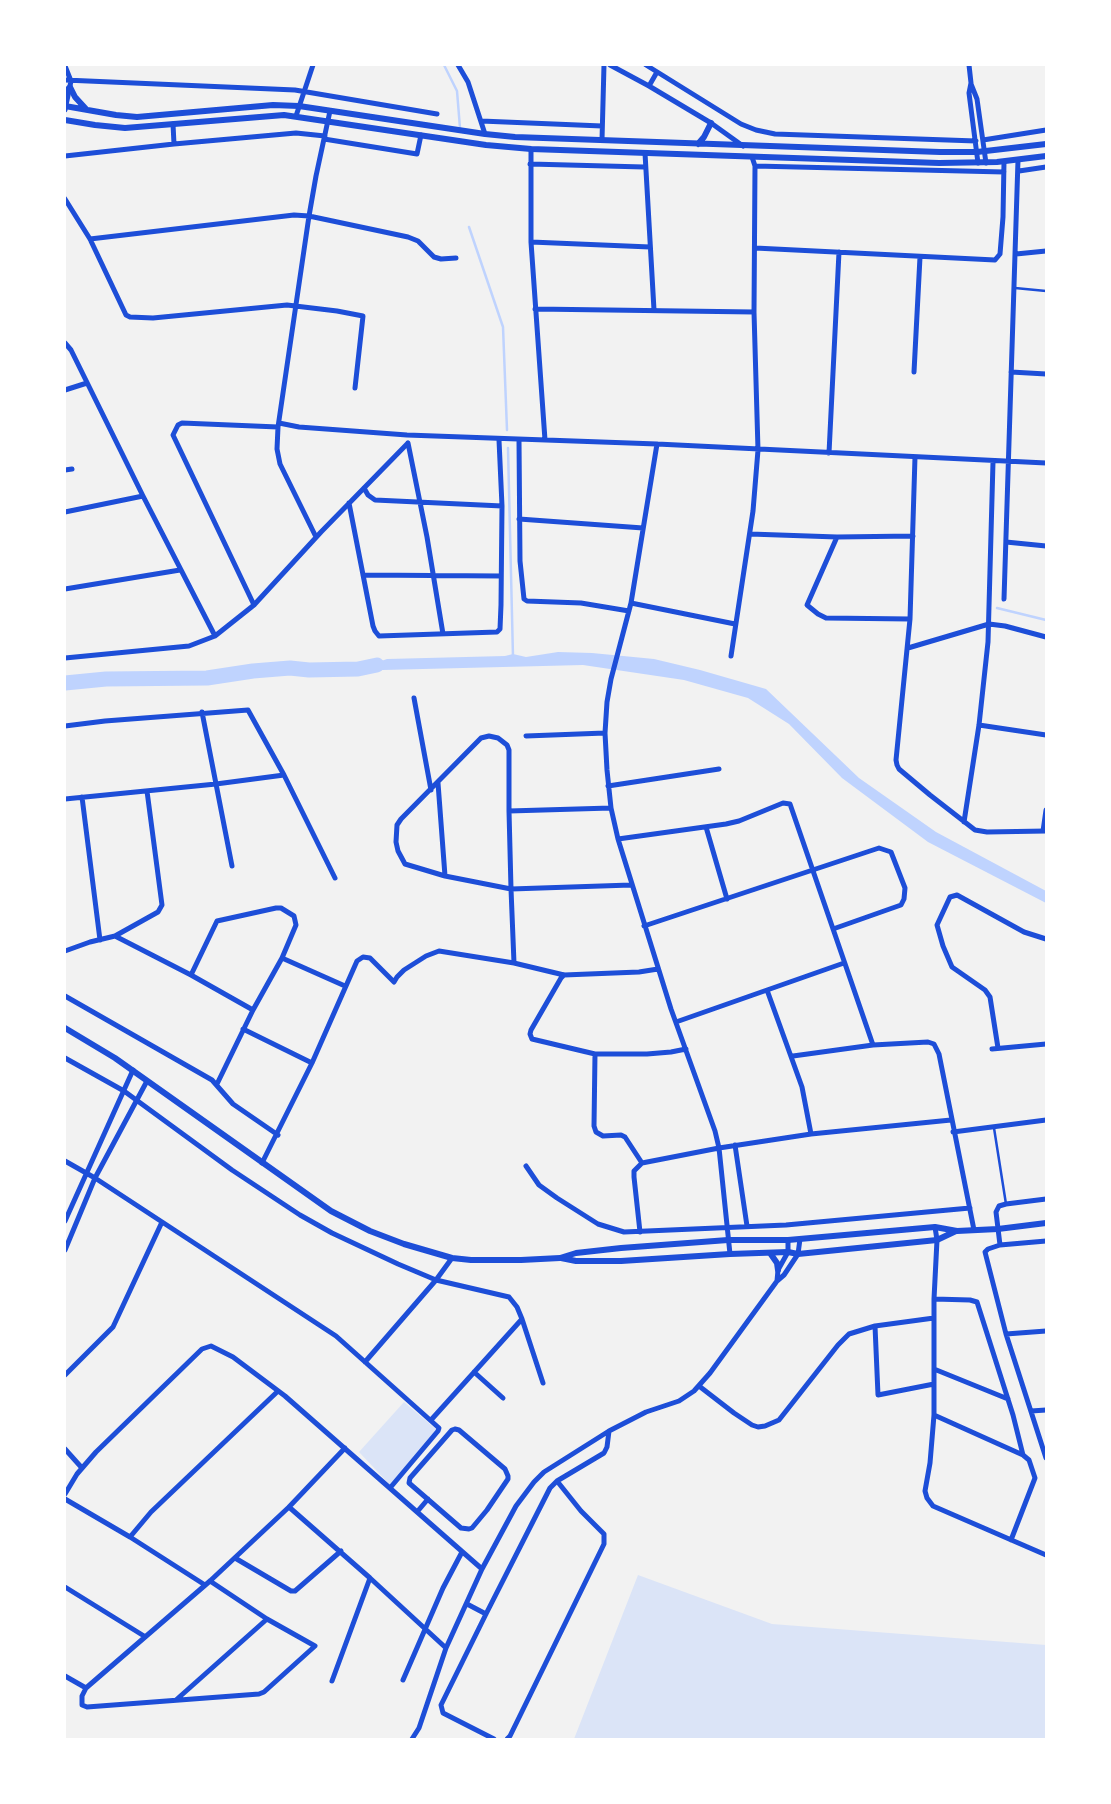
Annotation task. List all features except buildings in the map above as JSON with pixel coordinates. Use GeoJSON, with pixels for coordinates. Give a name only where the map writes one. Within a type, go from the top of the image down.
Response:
{"type":"FeatureCollection","features":[{"type":"Feature","properties":{"kind":"street"},"geometry":{"type":"LineString","coordinates":[[296,116],[313,65]]}},
{"type":"Feature","properties":{"kind":"street"},"geometry":{"type":"LineString","coordinates":[[458,65],[468,82],[485,134]]}},
{"type":"Feature","properties":{"kind":"street"},"geometry":{"type":"LineString","coordinates":[[602,140],[604,65]]}},
{"type":"Feature","properties":{"kind":"street"},"geometry":{"type":"LineString","coordinates":[[610,65],[650,86],[711,123],[744,146],[752,157],[755,166],[754,312],[758,450],[756,491],[731,656]]}},
{"type":"Feature","properties":{"kind":"street"},"geometry":{"type":"LineString","coordinates":[[646,65],[756,130],[776,134],[976,141]]}},
{"type":"Feature","properties":{"kind":"street"},"geometry":{"type":"LineString","coordinates":[[969,65],[971,83],[969,94],[978,163]]}},
{"type":"Feature","properties":{"kind":"street"},"geometry":{"type":"LineString","coordinates":[[65,66],[68,85],[65,107],[125,117],[272,105],[299,106],[515,138],[850,150],[977,152],[1046,144]]}},
{"type":"Feature","properties":{"kind":"street"},"geometry":{"type":"LineString","coordinates":[[650,86],[657,72]]}},
{"type":"Feature","properties":{"kind":"street"},"geometry":{"type":"LineString","coordinates":[[971,83],[975,92],[986,163]]}},
{"type":"Feature","properties":{"kind":"street"},"geometry":{"type":"LineString","coordinates":[[68,85],[304,91],[437,114]]}},
{"type":"Feature","properties":{"kind":"street"},"geometry":{"type":"LineString","coordinates":[[68,85],[75,97],[87,110]]}},
{"type":"Feature","properties":{"kind":"street"},"geometry":{"type":"LineString","coordinates":[[316,537],[277,456],[278,425],[309,216],[330,111]]}},
{"type":"Feature","properties":{"kind":"street"},"geometry":{"type":"LineString","coordinates":[[65,120],[125,128],[274,115],[296,116],[421,136],[531,149],[901,162],[986,163],[1046,156]]}},
{"type":"Feature","properties":{"kind":"street"},"geometry":{"type":"LineString","coordinates":[[481,121],[602,126]]}},
{"type":"Feature","properties":{"kind":"street"},"geometry":{"type":"LineString","coordinates":[[698,144],[711,123]]}},
{"type":"Feature","properties":{"kind":"street"},"geometry":{"type":"LineString","coordinates":[[173,124],[174,144]]}},
{"type":"Feature","properties":{"kind":"street"},"geometry":{"type":"LineString","coordinates":[[983,140],[1046,130]]}},
{"type":"Feature","properties":{"kind":"street"},"geometry":{"type":"LineString","coordinates":[[65,156],[296,133],[417,154],[421,136]]}},
{"type":"Feature","properties":{"kind":"street"},"geometry":{"type":"LineString","coordinates":[[848,137],[850,150]]}},
{"type":"Feature","properties":{"kind":"street"},"geometry":{"type":"LineString","coordinates":[[531,149],[530,242],[545,440]]}},
{"type":"Feature","properties":{"kind":"street"},"geometry":{"type":"LineString","coordinates":[[645,152],[644,167],[654,310]]}},
{"type":"Feature","properties":{"kind":"street"},"geometry":{"type":"LineString","coordinates":[[1004,599],[1018,160]]}},
{"type":"Feature","properties":{"kind":"street"},"geometry":{"type":"LineString","coordinates":[[755,248],[991,261],[997,259],[1000,254],[1003,217],[1004,162]]}},
{"type":"Feature","properties":{"kind":"street"},"geometry":{"type":"LineString","coordinates":[[530,164],[644,167]]}},
{"type":"Feature","properties":{"kind":"street"},"geometry":{"type":"LineString","coordinates":[[755,166],[1004,172]]}},
{"type":"Feature","properties":{"kind":"street"},"geometry":{"type":"LineString","coordinates":[[1019,171],[1046,167]]}},
{"type":"Feature","properties":{"kind":"street"},"geometry":{"type":"LineString","coordinates":[[65,199],[90,239],[126,315],[130,317],[153,318],[296,305],[363,316],[355,388]]}},
{"type":"Feature","properties":{"kind":"street"},"geometry":{"type":"LineString","coordinates":[[90,239],[269,216],[294,215],[309,216],[408,236],[418,242],[434,257],[441,259],[456,258]]}},
{"type":"Feature","properties":{"kind":"street"},"geometry":{"type":"LineString","coordinates":[[530,242],[650,247]]}},
{"type":"Feature","properties":{"kind":"street"},"geometry":{"type":"LineString","coordinates":[[1016,254],[1046,251]]}},
{"type":"Feature","properties":{"kind":"street"},"geometry":{"type":"LineString","coordinates":[[830,453],[839,252]]}},
{"type":"Feature","properties":{"kind":"street"},"geometry":{"type":"LineString","coordinates":[[914,372],[920,257]]}},
{"type":"Feature","properties":{"kind":"street"},"geometry":{"type":"LineString","coordinates":[[535,309],[754,312]]}},
{"type":"Feature","properties":{"kind":"street"},"geometry":{"type":"LineString","coordinates":[[65,343],[71,350],[142,496],[215,636]]}},
{"type":"Feature","properties":{"kind":"street"},"geometry":{"type":"LineString","coordinates":[[1011,372],[1046,374]]}},
{"type":"Feature","properties":{"kind":"street"},"geometry":{"type":"LineString","coordinates":[[65,390],[87,383]]}},
{"type":"Feature","properties":{"kind":"street"},"geometry":{"type":"LineString","coordinates":[[254,605],[173,435],[178,425],[278,425],[499,440],[658,444],[993,462],[1046,463]]}},
{"type":"Feature","properties":{"kind":"street"},"geometry":{"type":"LineString","coordinates":[[407,435],[443,634]]}},
{"type":"Feature","properties":{"kind":"street"},"geometry":{"type":"LineString","coordinates":[[348,504],[374,631],[378,636],[499,632],[501,626],[502,506],[499,440]]}},
{"type":"Feature","properties":{"kind":"street"},"geometry":{"type":"LineString","coordinates":[[519,440],[520,561],[524,600],[581,603],[629,611]]}},
{"type":"Feature","properties":{"kind":"street"},"geometry":{"type":"LineString","coordinates":[[65,658],[190,646],[215,636],[254,605],[316,537],[408,443]]}},
{"type":"Feature","properties":{"kind":"street"},"geometry":{"type":"LineString","coordinates":[[658,444],[631,603],[607,702],[605,733],[608,786],[618,839],[644,926],[715,1131],[719,1148],[730,1254]]}},
{"type":"Feature","properties":{"kind":"street"},"geometry":{"type":"LineString","coordinates":[[915,457],[910,619],[897,765],[899,769],[964,822],[981,832],[1045,831],[1046,810]]}},
{"type":"Feature","properties":{"kind":"street"},"geometry":{"type":"LineString","coordinates":[[964,822],[979,725],[989,624],[993,462]]}},
{"type":"Feature","properties":{"kind":"street"},"geometry":{"type":"LineString","coordinates":[[65,470],[72,469]]}},
{"type":"Feature","properties":{"kind":"street"},"geometry":{"type":"LineString","coordinates":[[364,488],[368,495],[376,500],[502,506]]}},
{"type":"Feature","properties":{"kind":"street"},"geometry":{"type":"LineString","coordinates":[[65,512],[142,496]]}},
{"type":"Feature","properties":{"kind":"street"},"geometry":{"type":"LineString","coordinates":[[519,520],[643,528]]}},
{"type":"Feature","properties":{"kind":"street"},"geometry":{"type":"LineString","coordinates":[[750,534],[837,537],[913,536]]}},
{"type":"Feature","properties":{"kind":"street"},"geometry":{"type":"LineString","coordinates":[[837,537],[807,605],[826,618],[910,619]]}},
{"type":"Feature","properties":{"kind":"street"},"geometry":{"type":"LineString","coordinates":[[1006,542],[1046,546]]}},
{"type":"Feature","properties":{"kind":"street"},"geometry":{"type":"LineString","coordinates":[[65,589],[180,570]]}},
{"type":"Feature","properties":{"kind":"street"},"geometry":{"type":"LineString","coordinates":[[363,575],[501,576]]}},
{"type":"Feature","properties":{"kind":"street"},"geometry":{"type":"LineString","coordinates":[[631,603],[735,624]]}},
{"type":"Feature","properties":{"kind":"street"},"geometry":{"type":"LineString","coordinates":[[908,648],[989,624],[1005,626],[1046,637]]}},
{"type":"Feature","properties":{"kind":"street"},"geometry":{"type":"LineString","coordinates":[[414,698],[431,790]]}},
{"type":"Feature","properties":{"kind":"street"},"geometry":{"type":"LineString","coordinates":[[65,726],[202,712],[248,710],[284,775],[335,878]]}},
{"type":"Feature","properties":{"kind":"street"},"geometry":{"type":"LineString","coordinates":[[202,712],[232,866]]}},
{"type":"Feature","properties":{"kind":"street"},"geometry":{"type":"LineString","coordinates":[[979,725],[1046,735]]}},
{"type":"Feature","properties":{"kind":"street"},"geometry":{"type":"LineString","coordinates":[[526,736],[605,733]]}},
{"type":"Feature","properties":{"kind":"street"},"geometry":{"type":"LineString","coordinates":[[514,963],[511,889],[509,811],[509,750],[507,745],[498,738],[489,736],[481,738],[397,825],[396,842],[398,851],[405,864],[445,876],[511,889],[632,885]]}},
{"type":"Feature","properties":{"kind":"street"},"geometry":{"type":"LineString","coordinates":[[608,786],[719,769]]}},
{"type":"Feature","properties":{"kind":"street"},"geometry":{"type":"LineString","coordinates":[[65,800],[284,775]]}},
{"type":"Feature","properties":{"kind":"street"},"geometry":{"type":"LineString","coordinates":[[438,783],[445,876]]}},
{"type":"Feature","properties":{"kind":"street"},"geometry":{"type":"LineString","coordinates":[[65,952],[116,936],[158,912],[162,905],[147,791]]}},
{"type":"Feature","properties":{"kind":"street"},"geometry":{"type":"LineString","coordinates":[[82,797],[100,940]]}},
{"type":"Feature","properties":{"kind":"street"},"geometry":{"type":"LineString","coordinates":[[618,839],[738,821],[788,803],[792,805],[873,1045]]}},
{"type":"Feature","properties":{"kind":"street"},"geometry":{"type":"LineString","coordinates":[[509,811],[612,808]]}},
{"type":"Feature","properties":{"kind":"street"},"geometry":{"type":"LineString","coordinates":[[706,827],[727,899]]}},
{"type":"Feature","properties":{"kind":"street"},"geometry":{"type":"LineString","coordinates":[[644,926],[879,848],[891,852],[905,888],[904,899],[901,905],[833,929]]}},
{"type":"Feature","properties":{"kind":"street"},"geometry":{"type":"LineString","coordinates":[[1046,939],[1024,932],[957,895],[950,897],[937,927],[952,967],[985,990],[990,997],[995,1049],[1046,1044]]}},
{"type":"Feature","properties":{"kind":"street"},"geometry":{"type":"LineString","coordinates":[[190,975],[217,921],[276,908],[281,908],[294,916],[296,925],[282,958],[253,1010],[217,1084]]}},
{"type":"Feature","properties":{"kind":"street"},"geometry":{"type":"LineString","coordinates":[[116,936],[253,1010]]}},
{"type":"Feature","properties":{"kind":"street"},"geometry":{"type":"LineString","coordinates":[[262,1163],[278,1135],[312,1063],[357,961],[363,957],[370,958],[394,982],[396,977],[404,970],[433,952],[445,952],[514,963],[564,975],[639,972],[658,969]]}},
{"type":"Feature","properties":{"kind":"street"},"geometry":{"type":"LineString","coordinates":[[282,958],[346,986]]}},
{"type":"Feature","properties":{"kind":"street"},"geometry":{"type":"LineString","coordinates":[[676,1022],[844,963]]}},
{"type":"Feature","properties":{"kind":"street"},"geometry":{"type":"LineString","coordinates":[[564,975],[560,978],[531,1030],[530,1037],[535,1042],[595,1054],[655,1053],[686,1049]]}},
{"type":"Feature","properties":{"kind":"street"},"geometry":{"type":"LineString","coordinates":[[767,990],[793,1056],[805,1096],[811,1134]]}},
{"type":"Feature","properties":{"kind":"street"},"geometry":{"type":"LineString","coordinates":[[65,996],[155,1046],[217,1084],[233,1104],[278,1135]]}},
{"type":"Feature","properties":{"kind":"street"},"geometry":{"type":"LineString","coordinates":[[65,1028],[133,1070],[331,1211],[370,1231],[404,1244],[452,1258],[471,1260],[560,1258],[576,1261],[621,1261],[730,1254],[788,1252],[798,1254],[937,1240],[957,1231]]}},
{"type":"Feature","properties":{"kind":"street"},"geometry":{"type":"LineString","coordinates":[[244,1028],[312,1063]]}},
{"type":"Feature","properties":{"kind":"street"},"geometry":{"type":"LineString","coordinates":[[793,1056],[873,1045],[928,1042],[934,1044],[939,1054],[974,1230]]}},
{"type":"Feature","properties":{"kind":"street"},"geometry":{"type":"LineString","coordinates":[[595,1054],[594,1126],[596,1132],[603,1136],[621,1135],[625,1137],[642,1164]]}},
{"type":"Feature","properties":{"kind":"street"},"geometry":{"type":"LineString","coordinates":[[65,1058],[124,1091],[232,1170],[300,1215],[332,1233],[436,1280],[509,1297],[517,1307],[522,1319],[543,1383]]}},
{"type":"Feature","properties":{"kind":"street"},"geometry":{"type":"LineString","coordinates":[[65,1221],[88,1174],[133,1070]]}},
{"type":"Feature","properties":{"kind":"street"},"geometry":{"type":"LineString","coordinates":[[65,1250],[95,1178],[147,1081]]}},
{"type":"Feature","properties":{"kind":"street"},"geometry":{"type":"LineString","coordinates":[[640,1232],[634,1171],[642,1164],[719,1148],[811,1134],[951,1120]]}},
{"type":"Feature","properties":{"kind":"street"},"geometry":{"type":"LineString","coordinates":[[953,1132],[1046,1120]]}},
{"type":"Feature","properties":{"kind":"street"},"geometry":{"type":"LineString","coordinates":[[735,1146],[746,1226]]}},
{"type":"Feature","properties":{"kind":"street"},"geometry":{"type":"LineString","coordinates":[[65,1161],[95,1178],[336,1336],[439,1428],[390,1488]]}},
{"type":"Feature","properties":{"kind":"street"},"geometry":{"type":"LineString","coordinates":[[526,1166],[539,1184],[547,1191],[598,1224],[624,1232],[786,1225],[970,1208]]}},
{"type":"Feature","properties":{"kind":"street"},"geometry":{"type":"LineString","coordinates":[[1000,1245],[996,1212],[999,1206],[1046,1199]]}},
{"type":"Feature","properties":{"kind":"street"},"geometry":{"type":"LineString","coordinates":[[65,1375],[113,1327],[162,1222]]}},
{"type":"Feature","properties":{"kind":"street"},"geometry":{"type":"LineString","coordinates":[[560,1258],[576,1253],[621,1248],[728,1240],[788,1240],[936,1227],[957,1231],[998,1229],[1046,1223]]}},
{"type":"Feature","properties":{"kind":"street"},"geometry":{"type":"LineString","coordinates":[[936,1227],[934,1415],[930,1463],[925,1491],[929,1502],[933,1506],[1046,1555]]}},
{"type":"Feature","properties":{"kind":"street"},"geometry":{"type":"LineString","coordinates":[[412,1739],[419,1728],[446,1648],[482,1569],[516,1506],[538,1477],[609,1432],[646,1412],[687,1397],[699,1386],[777,1281],[784,1275],[798,1254],[800,1239]]}},
{"type":"Feature","properties":{"kind":"street"},"geometry":{"type":"LineString","coordinates":[[778,1270],[788,1252],[788,1240]]}},
{"type":"Feature","properties":{"kind":"street"},"geometry":{"type":"LineString","coordinates":[[1046,1241],[1000,1245],[988,1249],[986,1252],[1006,1334],[1046,1458]]}},
{"type":"Feature","properties":{"kind":"street"},"geometry":{"type":"LineString","coordinates":[[770,1253],[777,1263],[777,1281]]}},
{"type":"Feature","properties":{"kind":"street"},"geometry":{"type":"LineString","coordinates":[[365,1362],[436,1280],[452,1258]]}},
{"type":"Feature","properties":{"kind":"street"},"geometry":{"type":"LineString","coordinates":[[934,1299],[970,1300],[977,1302],[1008,1399],[1023,1455]]}},
{"type":"Feature","properties":{"kind":"street"},"geometry":{"type":"LineString","coordinates":[[699,1386],[752,1425],[758,1427],[772,1424],[779,1420],[843,1339],[857,1330],[934,1318]]}},
{"type":"Feature","properties":{"kind":"street"},"geometry":{"type":"LineString","coordinates":[[430,1420],[522,1319]]}},
{"type":"Feature","properties":{"kind":"street"},"geometry":{"type":"LineString","coordinates":[[875,1326],[878,1396],[934,1384]]}},
{"type":"Feature","properties":{"kind":"street"},"geometry":{"type":"LineString","coordinates":[[1006,1334],[1046,1331]]}},
{"type":"Feature","properties":{"kind":"street"},"geometry":{"type":"LineString","coordinates":[[65,1494],[82,1468],[96,1452],[202,1349],[211,1346],[233,1357],[277,1392],[345,1448],[482,1569]]}},
{"type":"Feature","properties":{"kind":"street"},"geometry":{"type":"LineString","coordinates":[[934,1369],[1008,1399]]}},
{"type":"Feature","properties":{"kind":"street"},"geometry":{"type":"LineString","coordinates":[[474,1372],[503,1398]]}},
{"type":"Feature","properties":{"kind":"street"},"geometry":{"type":"LineString","coordinates":[[130,1537],[151,1512],[277,1392]]}},
{"type":"Feature","properties":{"kind":"street"},"geometry":{"type":"LineString","coordinates":[[1031,1411],[1046,1410]]}},
{"type":"Feature","properties":{"kind":"street"},"geometry":{"type":"LineString","coordinates":[[934,1415],[1023,1455],[1029,1460],[1035,1478],[1011,1540]]}},
{"type":"Feature","properties":{"kind":"street"},"geometry":{"type":"LineString","coordinates":[[452,1430],[459,1430],[507,1472],[508,1479],[482,1516],[469,1529],[461,1528],[428,1499],[409,1481],[452,1430]]}},
{"type":"Feature","properties":{"kind":"street"},"geometry":{"type":"LineString","coordinates":[[494,1739],[443,1713],[441,1705],[550,1488],[557,1481],[604,1453],[609,1432]]}},
{"type":"Feature","properties":{"kind":"street"},"geometry":{"type":"LineString","coordinates":[[65,1499],[207,1583],[315,1646],[260,1694],[87,1707],[82,1705],[82,1696],[86,1688],[207,1583],[234,1558],[289,1507],[345,1448]]}},
{"type":"Feature","properties":{"kind":"street"},"geometry":{"type":"LineString","coordinates":[[65,1449],[82,1468]]}},
{"type":"Feature","properties":{"kind":"street"},"geometry":{"type":"LineString","coordinates":[[507,1739],[604,1544],[604,1534],[581,1511],[557,1481]]}},
{"type":"Feature","properties":{"kind":"street"},"geometry":{"type":"LineString","coordinates":[[417,1512],[428,1499]]}},
{"type":"Feature","properties":{"kind":"street"},"geometry":{"type":"LineString","coordinates":[[289,1507],[341,1551],[446,1648]]}},
{"type":"Feature","properties":{"kind":"street"},"geometry":{"type":"LineString","coordinates":[[234,1558],[291,1591],[295,1591],[341,1551]]}},
{"type":"Feature","properties":{"kind":"street"},"geometry":{"type":"LineString","coordinates":[[403,1680],[443,1588],[462,1552]]}},
{"type":"Feature","properties":{"kind":"street"},"geometry":{"type":"LineString","coordinates":[[332,1681],[370,1578]]}},
{"type":"Feature","properties":{"kind":"street"},"geometry":{"type":"LineString","coordinates":[[65,1587],[144,1636]]}},
{"type":"Feature","properties":{"kind":"street"},"geometry":{"type":"LineString","coordinates":[[467,1604],[486,1614]]}},
{"type":"Feature","properties":{"kind":"street"},"geometry":{"type":"LineString","coordinates":[[176,1700],[267,1618]]}},
{"type":"Feature","properties":{"kind":"street"},"geometry":{"type":"LineString","coordinates":[[65,1676],[86,1688]]}},
{"type":"Feature","properties":{"kind":"lane"},"geometry":{"type":"LineString","coordinates":[[1014,288],[1046,292]]}},
{"type":"Feature","properties":{"kind":"lane"},"geometry":{"type":"LineString","coordinates":[[994,1128],[1006,1204]]}},
{"type":"Feature","properties":{"kind":"shaded area"},"geometry":{"type":"Polygon","coordinates":[[[404,1402],[437,1430],[392,1487],[359,1452],[404,1402]]]}},
{"type":"Feature","properties":{"kind":"shaded area"},"geometry":{"type":"Polygon","coordinates":[[[638,1575],[772,1624],[1046,1645],[1046,1739],[574,1739],[638,1575]]]}},
{"type":"Feature","properties":{"kind":"water"},"geometry":{"type":"Polygon","coordinates":[[[558,652],[654,659],[766,689],[859,778],[936,832],[1046,891],[1046,903],[928,842],[842,778],[789,724],[748,698],[684,680],[583,665],[358,669],[387,659],[505,656],[513,654],[526,657],[558,652]]]}},
{"type":"Feature","properties":{"kind":"waterway"},"geometry":{"type":"LineString","coordinates":[[444,65],[457,91],[460,128]]}},
{"type":"Feature","properties":{"kind":"waterway"},"geometry":{"type":"LineString","coordinates":[[469,227],[503,327],[507,430]]}},
{"type":"Feature","properties":{"kind":"waterway"},"geometry":{"type":"LineString","coordinates":[[508,448],[513,657]]}},
{"type":"Feature","properties":{"kind":"waterway"},"geometry":{"type":"LineString","coordinates":[[997,608],[1046,620]]}},
{"type":"Feature","properties":{"kind":"waterway"},"geometry":{"type":"LineString","coordinates":[[65,683],[106,679],[207,678],[290,668],[309,670],[358,669],[377,665]]}}]}
